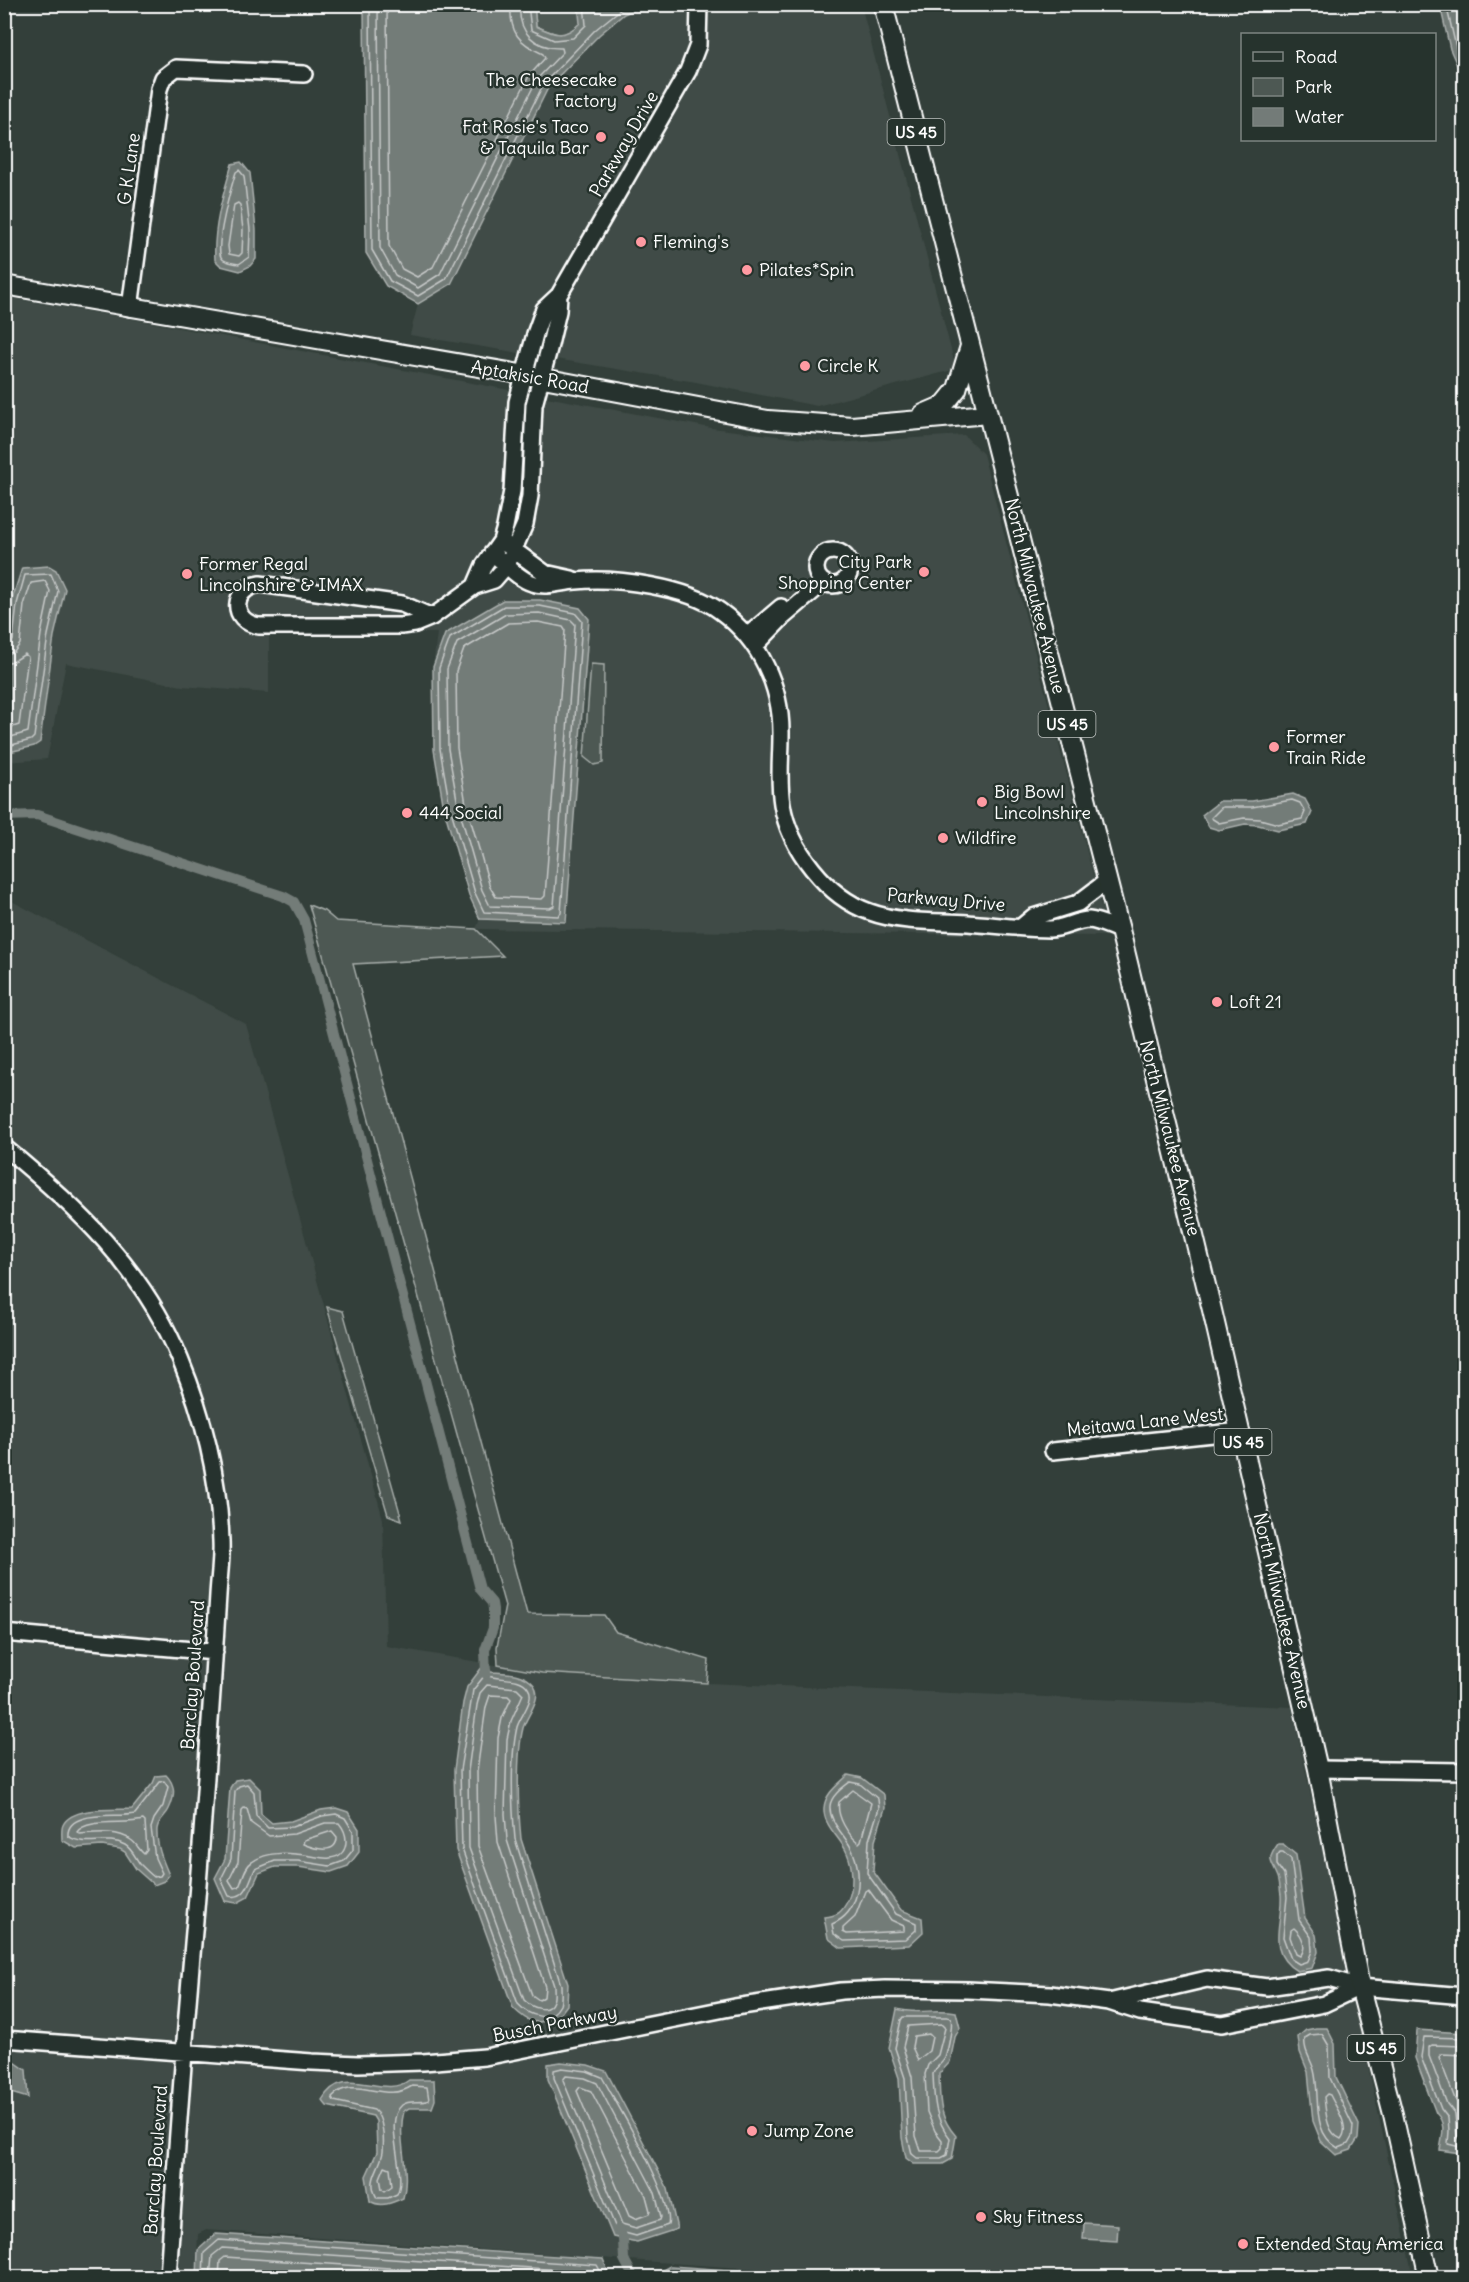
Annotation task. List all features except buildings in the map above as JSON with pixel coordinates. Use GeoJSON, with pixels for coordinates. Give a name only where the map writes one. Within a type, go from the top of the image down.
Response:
{"type":"FeatureCollection","features":[{"type":"Feature","properties":{"kind":"main road","name":"North Milwaukee Avenue"},"geometry":{"type":"LineString","coordinates":[[883,4],[1120,930],[1318,1768],[1360,1987],[1392,2109],[1429,2277]]}},
{"type":"Feature","properties":{"kind":"main road","name":"Aptakisic Road"},"geometry":{"type":"LineString","coordinates":[[4,285],[130,309],[543,378],[768,420],[852,426],[988,414]]}},
{"type":"Feature","properties":{"kind":"main road"},"geometry":{"type":"LineString","coordinates":[[907,421],[944,405],[957,389],[970,344]]}},
{"type":"Feature","properties":{"kind":"street","name":"Parkway Drive"},"geometry":{"type":"LineString","coordinates":[[475,586],[484,565],[496,547],[512,491],[516,408],[523,375],[544,309],[559,295],[688,71],[698,45],[699,4]]}},
{"type":"Feature","properties":{"kind":"street","name":"G K Lane"},"geometry":{"type":"LineString","coordinates":[[130,309],[159,89],[163,78],[176,68],[304,74]]}},
{"type":"Feature","properties":{"kind":"street","name":"Parkway Drive"},"geometry":{"type":"LineString","coordinates":[[432,617],[402,604],[260,584],[247,588],[242,594],[238,607],[243,620],[250,625],[401,626],[432,617],[475,586],[494,579],[507,565],[525,524],[530,496],[533,412],[558,311],[559,295]]}},
{"type":"Feature","properties":{"kind":"street","name":"Parkway Drive"},"geometry":{"type":"LineString","coordinates":[[496,547],[514,550],[545,573],[578,580],[623,582],[665,588],[689,595],[719,610],[751,641],[772,678],[780,706],[779,777],[783,807],[792,836],[807,861],[843,898],[869,912],[909,920],[1052,929],[1090,920],[1120,930]]}},
{"type":"Feature","properties":{"kind":"street","name":"Parkway Drive"},"geometry":{"type":"LineString","coordinates":[[496,547],[507,565],[530,583],[546,585],[578,580]]}},
{"type":"Feature","properties":{"kind":"street"},"geometry":{"type":"LineString","coordinates":[[751,641],[777,611],[820,578]]}},
{"type":"Feature","properties":{"kind":"street","name":"Parkway Drive"},"geometry":{"type":"LineString","coordinates":[[1021,927],[1033,917],[1078,903],[1107,881]]}},
{"type":"Feature","properties":{"kind":"street","name":"Barclay Boulevard"},"geometry":{"type":"LineString","coordinates":[[4,1147],[68,1201],[116,1252],[162,1321],[179,1356],[206,1430],[215,1473],[222,1544],[168,2277]]}},
{"type":"Feature","properties":{"kind":"street","name":"Meitawa Lane West"},"geometry":{"type":"LineString","coordinates":[[1053,1451],[1240,1431]]}},
{"type":"Feature","properties":{"kind":"street"},"geometry":{"type":"LineString","coordinates":[[4,1633],[214,1652]]}},
{"type":"Feature","properties":{"kind":"street"},"geometry":{"type":"LineString","coordinates":[[1318,1768],[1464,1771]]}},
{"type":"Feature","properties":{"kind":"street","name":"Busch Parkway"},"geometry":{"type":"LineString","coordinates":[[1109,2002],[1207,1979],[1267,1987],[1329,1978],[1360,1987]]}},
{"type":"Feature","properties":{"kind":"street"},"geometry":{"type":"LineString","coordinates":[[1360,1987],[1464,1996]]}},
{"type":"Feature","properties":{"kind":"street","name":"Busch Parkway"},"geometry":{"type":"LineString","coordinates":[[4,2039],[358,2064],[485,2057],[735,2007],[841,1991],[968,1990],[1050,1994],[1109,2002],[1140,2012],[1222,2024],[1324,2004],[1360,1987]]}},
{"type":"Feature","properties":{"kind":"shaded area"},"geometry":{"type":"Polygon","coordinates":[[[645,4],[861,5],[956,369],[817,406],[696,382],[410,335],[418,304],[451,284],[549,86],[599,35],[624,14],[645,4]]]}},
{"type":"Feature","properties":{"kind":"shaded area"},"geometry":{"type":"Polygon","coordinates":[[[4,297],[711,428],[835,443],[964,435],[983,454],[1109,936],[476,929],[480,919],[469,895],[444,809],[434,750],[433,667],[437,633],[269,633],[269,693],[182,686],[66,663],[47,759],[5,762],[4,297]]]}},
{"type":"Feature","properties":{"kind":"shaded area"},"geometry":{"type":"Polygon","coordinates":[[[4,897],[246,1024],[383,1519],[386,1646],[542,1673],[707,1683],[1292,1707],[1413,2277],[869,2277],[206,2230],[198,2234],[196,2277],[5,2277],[4,897]]]}},
{"type":"Feature","properties":{"kind":"green space"},"geometry":{"type":"Polygon","coordinates":[[[534,5],[578,5],[581,23],[565,33],[549,32],[536,26],[534,5]]]}},
{"type":"Feature","properties":{"kind":"green space"},"geometry":{"type":"Polygon","coordinates":[[[591,664],[604,665],[603,763],[594,765],[584,757],[591,664]]]}},
{"type":"Feature","properties":{"kind":"green space"},"geometry":{"type":"Polygon","coordinates":[[[309,905],[324,911],[336,921],[476,929],[503,956],[353,964],[527,1614],[604,1615],[616,1632],[709,1660],[707,1683],[542,1673],[498,1665],[497,1647],[505,1606],[309,905]]]}},
{"type":"Feature","properties":{"kind":"green space"},"geometry":{"type":"Polygon","coordinates":[[[327,1307],[343,1311],[402,1520],[388,1515],[327,1307]]]}},
{"type":"Feature","properties":{"kind":"water"},"geometry":{"type":"Polygon","coordinates":[[[364,5],[534,5],[536,26],[559,34],[569,31],[580,23],[578,5],[645,5],[624,14],[599,35],[549,86],[451,284],[418,304],[386,286],[366,253],[364,5]]]}},
{"type":"Feature","properties":{"kind":"water"},"geometry":{"type":"Polygon","coordinates":[[[1440,5],[1464,5],[1464,81],[1450,49],[1440,5]]]}},
{"type":"Feature","properties":{"kind":"water"},"geometry":{"type":"Polygon","coordinates":[[[241,162],[250,173],[256,230],[256,259],[250,266],[240,271],[221,266],[215,260],[215,248],[219,211],[225,187],[232,164],[241,162]]]}},
{"type":"Feature","properties":{"kind":"water"},"geometry":{"type":"Polygon","coordinates":[[[49,566],[56,570],[65,589],[54,636],[40,742],[34,746],[5,753],[5,669],[11,603],[22,568],[49,566]]]}},
{"type":"Feature","properties":{"kind":"water"},"geometry":{"type":"Polygon","coordinates":[[[503,600],[540,600],[580,608],[589,619],[566,922],[480,919],[469,895],[444,809],[434,750],[433,667],[445,634],[503,600]]]}},
{"type":"Feature","properties":{"kind":"water"},"geometry":{"type":"Polygon","coordinates":[[[1293,794],[1305,799],[1312,812],[1307,824],[1278,830],[1245,824],[1219,830],[1209,827],[1202,815],[1220,801],[1252,801],[1293,794]]]}},
{"type":"Feature","properties":{"kind":"water"},"geometry":{"type":"Polygon","coordinates":[[[486,1662],[491,1672],[520,1675],[530,1681],[537,1695],[523,1728],[519,1753],[518,1798],[521,1839],[568,1984],[567,2005],[557,2018],[538,2022],[524,2018],[513,2008],[456,1850],[454,1770],[463,1703],[467,1687],[486,1662]]]}},
{"type":"Feature","properties":{"kind":"water"},"geometry":{"type":"Polygon","coordinates":[[[166,1775],[172,1783],[173,1795],[169,1809],[157,1829],[162,1859],[169,1875],[164,1881],[154,1885],[136,1869],[125,1852],[120,1849],[102,1846],[76,1848],[62,1840],[62,1827],[68,1819],[94,1810],[132,1809],[156,1776],[166,1775]]]}},
{"type":"Feature","properties":{"kind":"water"},"geometry":{"type":"Polygon","coordinates":[[[848,1775],[862,1778],[884,1795],[885,1808],[875,1841],[873,1871],[901,1910],[922,1918],[923,1932],[909,1945],[841,1948],[828,1938],[824,1917],[833,1916],[844,1908],[850,1895],[852,1877],[847,1853],[826,1821],[824,1808],[829,1794],[848,1775]]]}},
{"type":"Feature","properties":{"kind":"water"},"geometry":{"type":"Polygon","coordinates":[[[249,1778],[260,1789],[261,1814],[272,1823],[291,1821],[321,1810],[336,1808],[348,1812],[359,1829],[359,1852],[348,1866],[331,1872],[298,1867],[275,1867],[259,1873],[248,1897],[237,1903],[225,1901],[215,1878],[225,1859],[230,1788],[235,1780],[249,1778]]]}},
{"type":"Feature","properties":{"kind":"water"},"geometry":{"type":"Polygon","coordinates":[[[1278,1844],[1283,1844],[1296,1855],[1305,1918],[1316,1934],[1318,1952],[1312,1968],[1297,1971],[1287,1963],[1278,1946],[1281,1895],[1279,1879],[1271,1857],[1278,1844]]]}},
{"type":"Feature","properties":{"kind":"water"},"geometry":{"type":"Polygon","coordinates":[[[897,2009],[956,2012],[960,2028],[955,2037],[950,2062],[939,2074],[943,2114],[956,2136],[952,2159],[943,2164],[914,2164],[906,2158],[902,2138],[899,2078],[889,2048],[897,2009]]]}},
{"type":"Feature","properties":{"kind":"water"},"geometry":{"type":"Polygon","coordinates":[[[1327,2028],[1335,2044],[1336,2077],[1359,2125],[1358,2139],[1351,2150],[1336,2155],[1321,2141],[1313,2121],[1308,2072],[1300,2052],[1298,2037],[1306,2030],[1327,2028]]]}},
{"type":"Feature","properties":{"kind":"water"},"geometry":{"type":"Polygon","coordinates":[[[1417,2030],[1464,2033],[1464,2155],[1440,2150],[1442,2121],[1436,2113],[1415,2058],[1417,2030]]]}},
{"type":"Feature","properties":{"kind":"water"},"geometry":{"type":"Polygon","coordinates":[[[5,2061],[16,2063],[26,2070],[28,2098],[5,2093],[5,2061]]]}},
{"type":"Feature","properties":{"kind":"water"},"geometry":{"type":"Polygon","coordinates":[[[561,2062],[588,2065],[606,2071],[668,2189],[677,2229],[637,2242],[613,2237],[548,2079],[548,2064],[561,2062]]]}},
{"type":"Feature","properties":{"kind":"water"},"geometry":{"type":"Polygon","coordinates":[[[409,2080],[434,2080],[435,2100],[432,2108],[409,2108],[404,2111],[402,2133],[405,2187],[403,2198],[391,2203],[374,2203],[370,2201],[366,2176],[377,2152],[376,2121],[373,2116],[327,2106],[322,2100],[331,2089],[341,2083],[388,2086],[399,2085],[409,2080]]]}},
{"type":"Feature","properties":{"kind":"water"},"geometry":{"type":"Polygon","coordinates":[[[1084,2223],[1118,2225],[1117,2241],[1083,2239],[1084,2223]]]}},
{"type":"Feature","properties":{"kind":"water"},"geometry":{"type":"Polygon","coordinates":[[[216,2234],[603,2259],[610,2277],[197,2277],[198,2250],[216,2234]]]}},
{"type":"Feature","properties":{"kind":"water"},"geometry":{"type":"Polygon","coordinates":[[[671,2266],[827,2277],[650,2277],[671,2266]]]}},
{"type":"Feature","properties":{"kind":"waterway"},"geometry":{"type":"LineString","coordinates":[[4,816],[37,815],[283,896],[294,902],[304,920],[480,1589],[492,1603],[493,1628],[485,1650],[486,1674]]}},
{"type":"Feature","properties":{"kind":"waterway"},"geometry":{"type":"LineString","coordinates":[[619,2228],[623,2239],[624,2259],[634,2278]]}},
{"type":"Feature","properties":{"kind":"place","name":"The Cheesecake Factory"},"geometry":{"type":"Point","coordinates":[629,90]}},
{"type":"Feature","properties":{"kind":"place","name":"Fat Rosie's Taco & Taquila Bar"},"geometry":{"type":"Point","coordinates":[601,137]}},
{"type":"Feature","properties":{"kind":"place","name":"Fleming's"},"geometry":{"type":"Point","coordinates":[641,242]}},
{"type":"Feature","properties":{"kind":"place","name":"Pilates*Spin"},"geometry":{"type":"Point","coordinates":[747,270]}},
{"type":"Feature","properties":{"kind":"place","name":"Circle K"},"geometry":{"type":"Point","coordinates":[805,366]}},
{"type":"Feature","properties":{"kind":"place","name":"City Park Shopping Center"},"geometry":{"type":"Point","coordinates":[924,572]}},
{"type":"Feature","properties":{"kind":"place","name":"Former Regal Lincolnshire & IMAX"},"geometry":{"type":"Point","coordinates":[187,574]}},
{"type":"Feature","properties":{"kind":"place","name":"Former Train Ride"},"geometry":{"type":"Point","coordinates":[1274,747]}},
{"type":"Feature","properties":{"kind":"place","name":"Big Bowl Lincolnshire"},"geometry":{"type":"Point","coordinates":[982,802]}},
{"type":"Feature","properties":{"kind":"place","name":"444 Social"},"geometry":{"type":"Point","coordinates":[407,813]}},
{"type":"Feature","properties":{"kind":"place","name":"Wildfire"},"geometry":{"type":"Point","coordinates":[943,838]}},
{"type":"Feature","properties":{"kind":"place","name":"Loft 21"},"geometry":{"type":"Point","coordinates":[1217,1002]}},
{"type":"Feature","properties":{"kind":"place","name":"Jump Zone"},"geometry":{"type":"Point","coordinates":[752,2131]}},
{"type":"Feature","properties":{"kind":"place","name":"Sky Fitness"},"geometry":{"type":"Point","coordinates":[981,2217]}},
{"type":"Feature","properties":{"kind":"place","name":"Extended Stay America"},"geometry":{"type":"Point","coordinates":[1243,2244]}}]}
